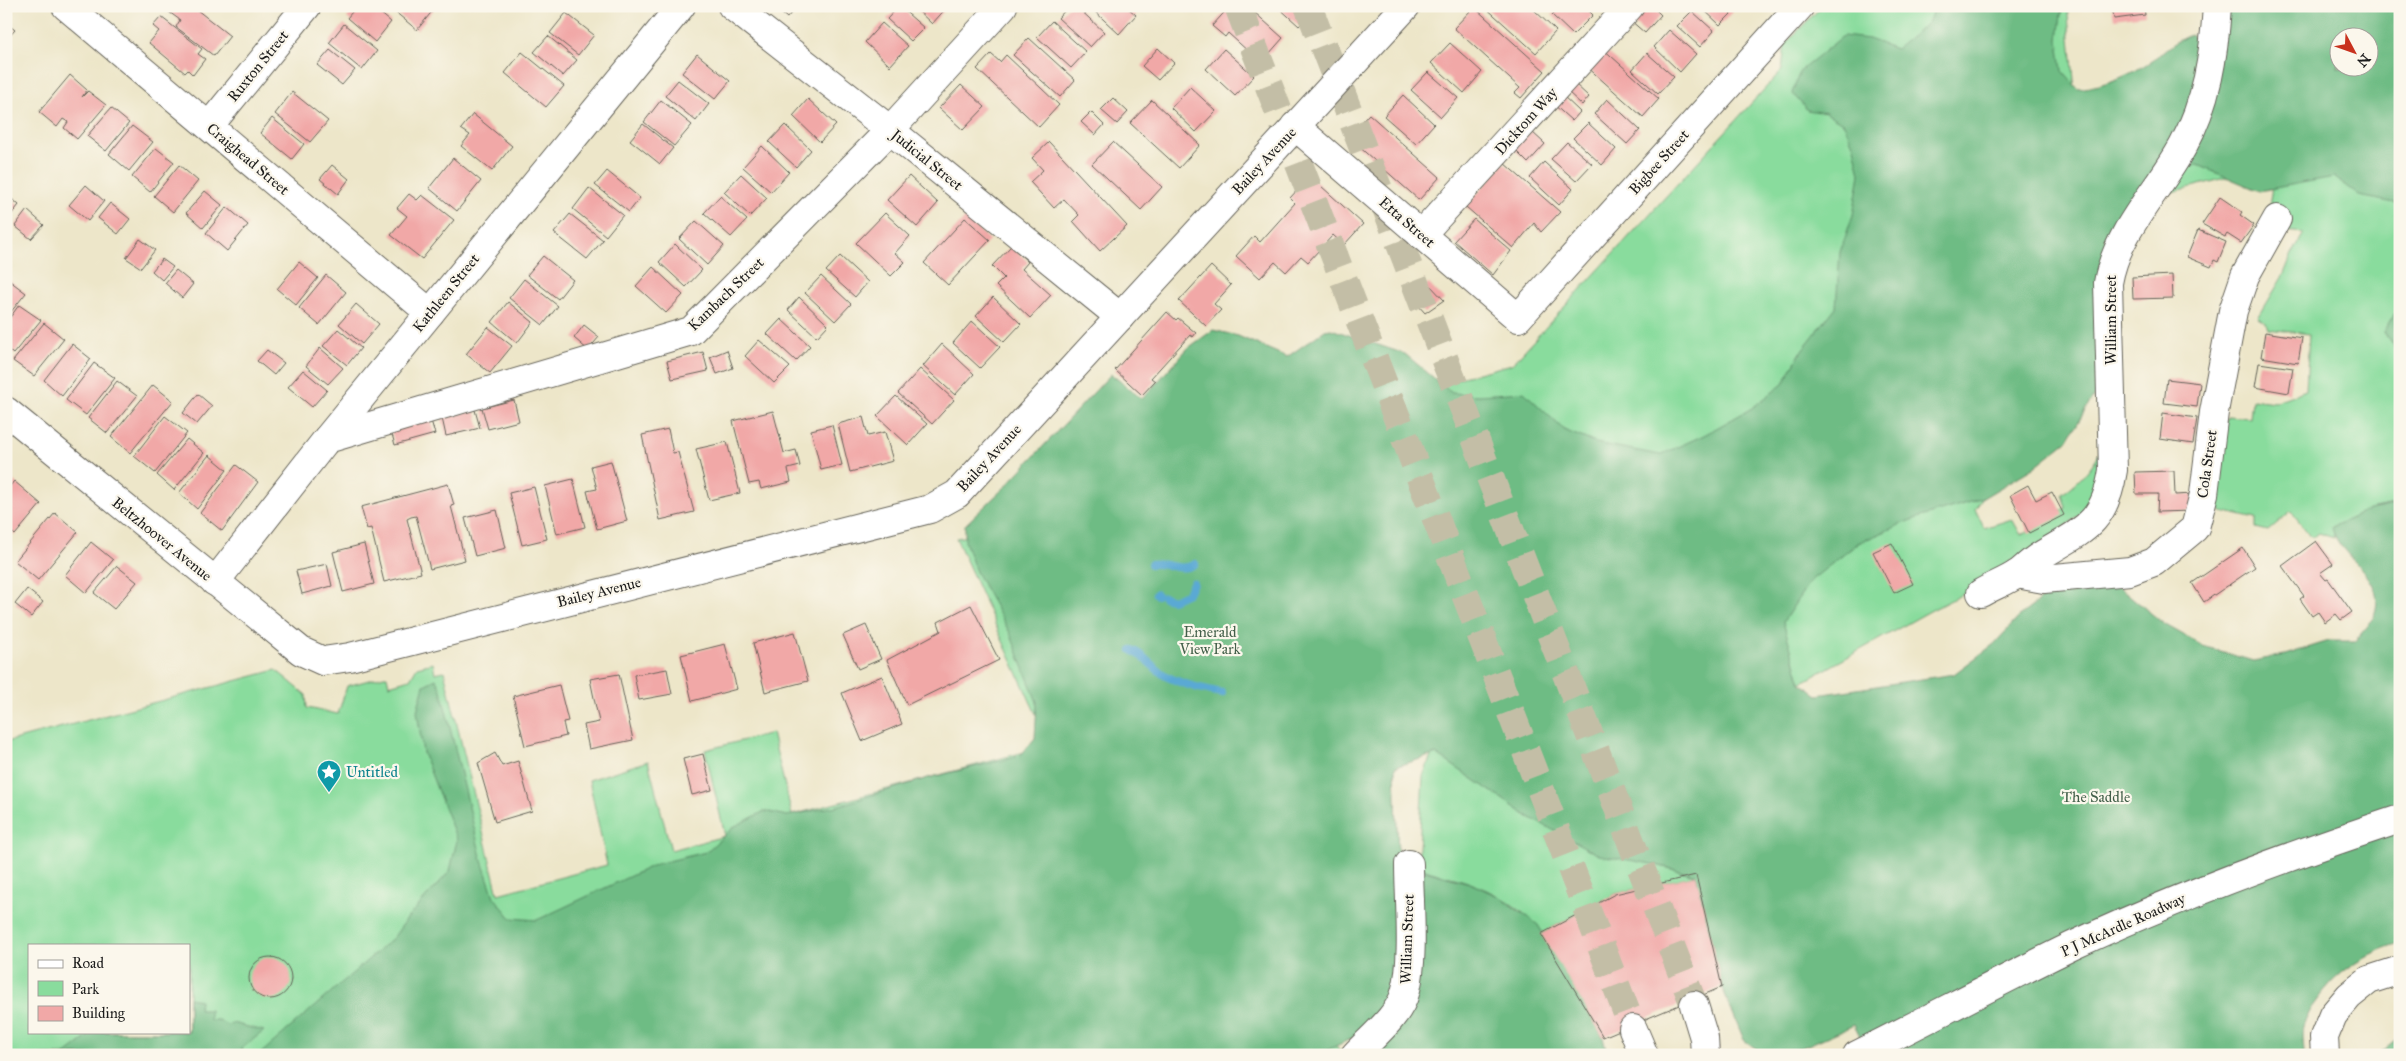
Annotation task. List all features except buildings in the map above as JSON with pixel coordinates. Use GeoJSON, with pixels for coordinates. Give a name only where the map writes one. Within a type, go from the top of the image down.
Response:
{"type":"FeatureCollection","features":[{"type":"Feature","properties":{"kind":"main road","name":"Craighead Street"},"geometry":{"type":"LineString","coordinates":[[66,6],[430,313]]}},
{"type":"Feature","properties":{"kind":"main road","name":"Ruxton Street"},"geometry":{"type":"LineString","coordinates":[[209,126],[307,6]]}},
{"type":"Feature","properties":{"kind":"main road","name":"Kathleen Street"},"geometry":{"type":"LineString","coordinates":[[215,582],[328,439],[681,6]]}},
{"type":"Feature","properties":{"kind":"main road","name":"Judicial Street"},"geometry":{"type":"LineString","coordinates":[[732,6],[890,130],[1120,317]]}},
{"type":"Feature","properties":{"kind":"main road","name":"Kambach Street"},"geometry":{"type":"LineString","coordinates":[[328,439],[691,331],[890,130],[1003,6]]}},
{"type":"Feature","properties":{"kind":"main road","name":"Bailey Avenue"},"geometry":{"type":"LineString","coordinates":[[323,661],[350,657],[930,509],[957,494],[1406,6]]}},
{"type":"Feature","properties":{"kind":"main road","name":"Dicktom Way"},"geometry":{"type":"LineString","coordinates":[[1421,235],[1630,6]]}},
{"type":"Feature","properties":{"kind":"main road","name":"Bigbee Street"},"geometry":{"type":"LineString","coordinates":[[1518,318],[1800,6]]}},
{"type":"Feature","properties":{"kind":"main road","name":"William Street"},"geometry":{"type":"LineString","coordinates":[[1981,593],[2017,574],[2038,558],[2084,529],[2102,509],[2110,491],[2113,470],[2108,283],[2112,263],[2123,238],[2182,147],[2195,122],[2206,93],[2214,49],[2217,6]]}},
{"type":"Feature","properties":{"kind":"main road","name":"Etta Street"},"geometry":{"type":"LineString","coordinates":[[1295,126],[1518,318]]}},
{"type":"Feature","properties":{"kind":"main road","name":"Cola Street"},"geometry":{"type":"LineString","coordinates":[[2017,574],[2044,580],[2130,571],[2154,562],[2195,528],[2204,494],[2214,412],[2233,311],[2245,276],[2278,220]]}},
{"type":"Feature","properties":{"kind":"main road","name":"Beltzhoover Avenue"},"geometry":{"type":"LineString","coordinates":[[6,411],[301,651],[323,661]]}},
{"type":"Feature","properties":{"kind":"main road","name":"P J McArdle Roadway"},"geometry":{"type":"LineString","coordinates":[[1857,1055],[2073,946],[2196,892],[2293,854],[2400,820]]}},
{"type":"Feature","properties":{"kind":"main road","name":"William Street"},"geometry":{"type":"LineString","coordinates":[[1355,1055],[1388,1023],[1405,994],[1409,966],[1409,864]]}},
{"type":"Feature","properties":{"kind":"main road"},"geometry":{"type":"LineString","coordinates":[[2325,1055],[2324,1038],[2334,1015],[2349,996],[2369,980],[2400,970]]}},
{"type":"Feature","properties":{"kind":"main road"},"geometry":{"type":"LineString","coordinates":[[1694,1005],[1704,1038],[1704,1055]]}},
{"type":"Feature","properties":{"kind":"green space","name":"Emerald View Park"},"geometry":{"type":"Polygon","coordinates":[[[1822,6],[2067,6],[2078,122],[1971,502],[1983,498],[1975,509],[1984,528],[2012,519],[2021,535],[2066,508],[2062,494],[2086,472],[2096,460],[2104,445],[2095,503],[2048,540],[2004,565],[1992,579],[1930,611],[1801,683],[1800,678],[1439,708],[1228,922],[1344,1055],[6,1055],[6,742],[276,670],[306,695],[307,708],[338,714],[347,686],[384,676],[387,676],[389,685],[410,679],[417,667],[433,663],[435,673],[444,671],[498,894],[607,865],[589,780],[648,761],[671,850],[725,836],[705,750],[772,733],[792,815],[1050,745],[956,538],[975,535],[1373,401],[1512,364],[1782,70],[1785,44],[1822,6]],[[1844,448],[1838,559],[1858,543],[1886,531],[1844,448]]]}},
{"type":"Feature","properties":{"kind":"green space","name":"The Saddle"},"geometry":{"type":"Polygon","coordinates":[[[1935,6],[2062,6],[2058,40],[2062,71],[2078,89],[2108,82],[2135,71],[2180,40],[2191,35],[2203,52],[2227,6],[2400,6],[2400,204],[2359,196],[2334,177],[2259,191],[2198,165],[2159,170],[2116,237],[2098,389],[2067,441],[2033,468],[1983,498],[1911,520],[1858,543],[1810,581],[1783,622],[1801,683],[1818,695],[1954,674],[1994,644],[2022,614],[2048,594],[2117,585],[2164,624],[2203,646],[2253,661],[2285,655],[2329,641],[2355,641],[2372,620],[2377,605],[2375,592],[2370,580],[2336,539],[2332,527],[2369,510],[2400,504],[2400,943],[2384,948],[2355,963],[2329,985],[2310,1012],[2303,1027],[2303,1055],[1869,1055],[1854,1025],[1801,1048],[1777,1054],[1758,1050],[1744,1040],[1722,987],[1696,875],[1652,864],[1599,855],[1529,817],[1436,754],[1395,767],[1398,856],[1429,872],[1470,883],[1500,897],[1538,925],[1603,1037],[1607,1055],[1469,1055],[1465,1050],[1441,1055],[1373,1055],[1361,1034],[1317,1055],[259,1055],[393,938],[409,916],[450,871],[457,840],[423,753],[417,711],[424,685],[436,679],[441,690],[482,861],[494,897],[511,918],[537,920],[656,864],[706,852],[735,826],[765,811],[787,816],[837,806],[928,778],[1020,756],[1035,738],[1037,702],[1010,633],[976,572],[965,541],[965,525],[1005,487],[1111,374],[1142,399],[1188,348],[1213,330],[1238,336],[1287,357],[1325,330],[1331,329],[1405,354],[1452,393],[1478,395],[1524,392],[1564,430],[1596,443],[1660,455],[1704,435],[1752,408],[1783,384],[1802,350],[1836,307],[1840,252],[1853,215],[1860,174],[1854,147],[1844,124],[1826,113],[1807,110],[1792,93],[1800,71],[1843,36],[1869,39],[1896,49],[1928,23],[1935,6]]]}},
{"type":"Feature","properties":{"kind":"green space"},"geometry":{"type":"Polygon","coordinates":[[[2400,6],[2400,329],[2384,332],[2400,356],[2400,504],[2369,510],[2333,527],[2334,538],[2318,533],[2312,538],[2291,511],[2268,531],[2256,528],[2256,519],[2213,509],[2227,416],[2250,418],[2252,399],[2274,402],[2306,390],[2309,334],[2268,329],[2266,323],[2258,318],[2284,274],[2292,254],[2304,233],[2266,229],[2275,165],[2161,195],[2244,71],[2328,36],[2328,78],[2378,78],[2378,28],[2347,28],[2400,6]]]}},
{"type":"Feature","properties":{"kind":"green space"},"geometry":{"type":"Polygon","coordinates":[[[2400,306],[2400,356],[2384,332],[2400,306]]]}},
{"type":"Feature","properties":{"kind":"green space"},"geometry":{"type":"Polygon","coordinates":[[[1437,754],[1529,817],[1652,864],[1696,875],[1615,894],[1541,934],[1537,926],[1521,911],[1500,897],[1479,886],[1418,867],[1423,776],[1431,756],[1437,754]]]}},
{"type":"Feature","properties":{"kind":"green space"},"geometry":{"type":"Polygon","coordinates":[[[190,998],[200,1000],[199,1010],[210,1010],[210,1020],[219,1020],[227,1025],[232,1023],[264,1031],[241,1049],[247,1055],[64,1055],[91,1034],[190,1034],[190,998]]]}},
{"type":"Feature","properties":{"kind":"green space"},"geometry":{"type":"Polygon","coordinates":[[[2400,1036],[2400,1055],[2378,1055],[2379,1053],[2400,1036]]]}},
{"type":"Feature","properties":{"kind":"waterway"},"geometry":{"type":"LineString","coordinates":[[1151,564],[1184,568],[1195,564]]}},
{"type":"Feature","properties":{"kind":"waterway"},"geometry":{"type":"LineString","coordinates":[[1164,597],[1173,600],[1188,593],[1193,583]]}},
{"type":"Feature","properties":{"kind":"waterway"},"geometry":{"type":"LineString","coordinates":[[1132,650],[1166,676],[1193,686],[1222,693]]}},
{"type":"Feature","properties":{"kind":"tunnel"},"geometry":{"type":"LineString","coordinates":[[1238,6],[1633,1029]]}},
{"type":"Feature","properties":{"kind":"tunnel"},"geometry":{"type":"LineString","coordinates":[[1308,6],[1694,1005]]}},
{"type":"Feature","properties":{"kind":"place","name":"Untitled"},"geometry":{"type":"Point","coordinates":[329,793]}}]}
